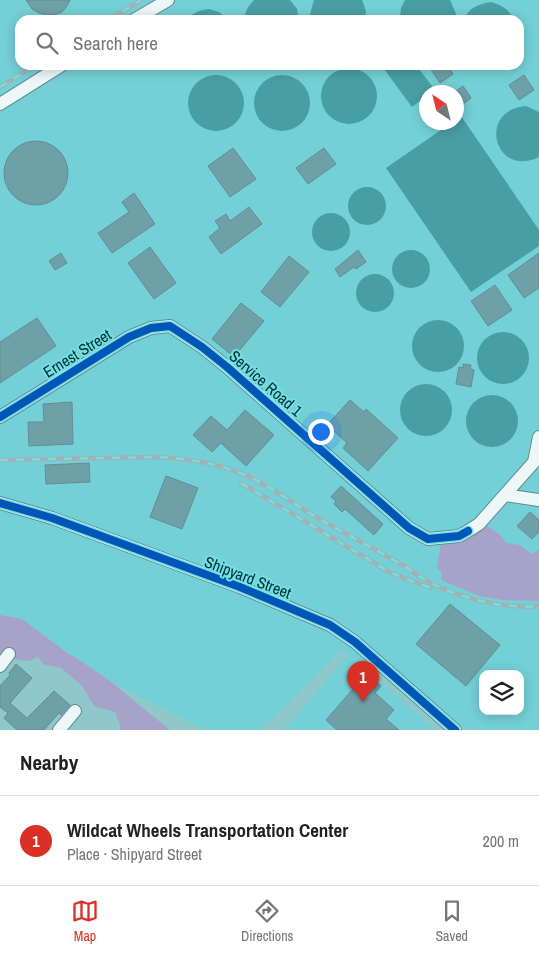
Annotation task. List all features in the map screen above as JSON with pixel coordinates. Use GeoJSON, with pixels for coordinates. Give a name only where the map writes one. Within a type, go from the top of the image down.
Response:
{"type":"FeatureCollection","features":[{"type":"Feature","properties":{"kind":"street"},"geometry":{"type":"LineString","coordinates":[[142,15],[168,0]]}},
{"type":"Feature","properties":{"kind":"street"},"geometry":{"type":"LineString","coordinates":[[0,104],[54,70]]}},
{"type":"Feature","properties":{"kind":"street","name":"Ernest Street"},"geometry":{"type":"LineString","coordinates":[[0,418],[129,338],[152,328],[173,327]]}},
{"type":"Feature","properties":{"kind":"street","name":"Service Road 1"},"geometry":{"type":"LineString","coordinates":[[173,327],[227,367],[409,528],[428,539],[464,533],[478,524],[505,495]]}},
{"type":"Feature","properties":{"kind":"street"},"geometry":{"type":"LineString","coordinates":[[505,495],[534,462],[539,437]]}},
{"type":"Feature","properties":{"kind":"street"},"geometry":{"type":"LineString","coordinates":[[526,471],[539,474]]}},
{"type":"Feature","properties":{"kind":"street"},"geometry":{"type":"LineString","coordinates":[[505,495],[539,500]]}},
{"type":"Feature","properties":{"kind":"street","name":"Shipyard Street"},"geometry":{"type":"LineString","coordinates":[[0,503],[52,518],[240,587],[330,625],[355,642],[456,730]]}},
{"type":"Feature","properties":{"kind":"street"},"geometry":{"type":"LineString","coordinates":[[0,666],[9,654]]}},
{"type":"Feature","properties":{"kind":"street"},"geometry":{"type":"LineString","coordinates":[[59,730],[75,711]]}},
{"type":"Feature","properties":{"kind":"shaded area"},"geometry":{"type":"Polygon","coordinates":[[[0,0],[539,0],[539,730],[468,730],[353,657],[435,730],[284,730],[349,654],[342,650],[261,730],[204,730],[77,664],[0,627],[0,0]]]}},
{"type":"Feature","properties":{"kind":"shaded area"},"geometry":{"type":"Polygon","coordinates":[[[254,0],[290,0],[297,9],[298,15],[245,15],[254,0]]]}},
{"type":"Feature","properties":{"kind":"shaded area"},"geometry":{"type":"Polygon","coordinates":[[[314,0],[362,0],[366,11],[366,15],[310,14],[314,0]]]}},
{"type":"Feature","properties":{"kind":"shaded area"},"geometry":{"type":"Polygon","coordinates":[[[405,0],[450,0],[456,14],[400,15],[405,0]]]}},
{"type":"Feature","properties":{"kind":"shaded area"},"geometry":{"type":"Polygon","coordinates":[[[491,2],[505,8],[511,15],[466,15],[474,7],[491,2]]]}},
{"type":"Feature","properties":{"kind":"shaded area"},"geometry":{"type":"Polygon","coordinates":[[[209,9],[223,15],[191,15],[209,9]]]}},
{"type":"Feature","properties":{"kind":"shaded area"},"geometry":{"type":"Polygon","coordinates":[[[338,70],[360,70],[369,76],[375,85],[375,107],[369,116],[360,122],[349,124],[338,122],[329,116],[323,107],[321,96],[323,85],[329,76],[338,70]]]}},
{"type":"Feature","properties":{"kind":"shaded area"},"geometry":{"type":"Polygon","coordinates":[[[385,70],[420,70],[431,85],[419,85],[419,102],[412,107],[385,70]]]}},
{"type":"Feature","properties":{"kind":"shaded area"},"geometry":{"type":"Polygon","coordinates":[[[216,75],[227,77],[236,83],[242,92],[244,103],[242,114],[236,123],[227,129],[216,131],[205,129],[196,123],[190,114],[188,103],[190,92],[196,83],[205,77],[216,75]]]}},
{"type":"Feature","properties":{"kind":"shaded area"},"geometry":{"type":"Polygon","coordinates":[[[282,75],[293,77],[302,83],[308,92],[310,103],[308,114],[302,123],[293,129],[282,131],[271,129],[262,123],[256,114],[254,103],[256,92],[262,83],[271,77],[282,75]]]}},
{"type":"Feature","properties":{"kind":"shaded area"},"geometry":{"type":"Polygon","coordinates":[[[526,106],[539,112],[539,157],[524,161],[511,159],[502,152],[497,141],[497,130],[501,119],[510,110],[526,106]]]}},
{"type":"Feature","properties":{"kind":"shaded area"},"geometry":{"type":"Polygon","coordinates":[[[464,120],[539,230],[539,246],[471,292],[386,168],[441,130],[464,130],[464,120]]]}},
{"type":"Feature","properties":{"kind":"shaded area"},"geometry":{"type":"Polygon","coordinates":[[[367,187],[380,193],[386,206],[380,219],[367,225],[354,219],[348,206],[354,193],[367,187]]]}},
{"type":"Feature","properties":{"kind":"shaded area"},"geometry":{"type":"Polygon","coordinates":[[[331,213],[344,219],[350,232],[344,245],[331,251],[318,245],[312,232],[318,219],[331,213]]]}},
{"type":"Feature","properties":{"kind":"shaded area"},"geometry":{"type":"Polygon","coordinates":[[[411,250],[424,256],[430,269],[424,282],[411,288],[398,282],[392,269],[398,256],[411,250]]]}},
{"type":"Feature","properties":{"kind":"shaded area"},"geometry":{"type":"Polygon","coordinates":[[[375,274],[388,280],[394,293],[388,306],[375,312],[362,306],[356,293],[362,280],[375,274]]]}},
{"type":"Feature","properties":{"kind":"shaded area"},"geometry":{"type":"Polygon","coordinates":[[[433,320],[443,320],[452,324],[460,332],[464,346],[460,360],[452,368],[443,372],[433,372],[424,368],[416,360],[412,351],[412,341],[416,332],[424,324],[433,320]]]}},
{"type":"Feature","properties":{"kind":"shaded area"},"geometry":{"type":"Polygon","coordinates":[[[498,332],[508,332],[518,336],[525,343],[529,358],[525,373],[518,380],[508,384],[498,384],[488,380],[481,373],[477,363],[477,353],[481,343],[488,336],[498,332]]]}},
{"type":"Feature","properties":{"kind":"shaded area"},"geometry":{"type":"Polygon","coordinates":[[[421,384],[431,384],[440,388],[448,396],[452,410],[448,424],[440,432],[431,436],[421,436],[412,432],[404,424],[400,415],[400,405],[404,396],[412,388],[421,384]]]}},
{"type":"Feature","properties":{"kind":"shaded area"},"geometry":{"type":"Polygon","coordinates":[[[487,395],[497,395],[506,399],[514,407],[518,421],[514,435],[506,443],[497,447],[487,447],[478,443],[470,435],[466,426],[466,416],[470,407],[478,399],[487,395]]]}},
{"type":"Feature","properties":{"kind":"shaded area"},"geometry":{"type":"Polygon","coordinates":[[[482,522],[501,536],[506,543],[520,545],[532,554],[539,550],[539,601],[503,600],[479,596],[441,580],[442,573],[437,568],[441,544],[458,542],[482,522]]]}},
{"type":"Feature","properties":{"kind":"shaded area"},"geometry":{"type":"Polygon","coordinates":[[[0,615],[22,619],[70,655],[110,681],[170,730],[120,730],[115,712],[94,706],[82,686],[61,668],[43,664],[38,657],[29,661],[12,659],[0,673],[0,615]]]}},
{"type":"Feature","properties":{"kind":"building"},"geometry":{"type":"Polygon","coordinates":[[[26,0],[70,0],[62,12],[46,15],[32,9],[26,0]]]}},
{"type":"Feature","properties":{"kind":"building"},"geometry":{"type":"Polygon","coordinates":[[[431,70],[450,70],[453,74],[440,83],[431,70]]]}},
{"type":"Feature","properties":{"kind":"building"},"geometry":{"type":"Polygon","coordinates":[[[524,75],[534,90],[519,100],[509,85],[524,75]]]}},
{"type":"Feature","properties":{"kind":"building"},"geometry":{"type":"Polygon","coordinates":[[[464,88],[471,98],[464,103],[464,88]]]}},
{"type":"Feature","properties":{"kind":"building"},"geometry":{"type":"Polygon","coordinates":[[[36,141],[54,147],[62,155],[68,173],[62,191],[54,199],[36,205],[18,199],[10,191],[4,173],[10,155],[18,147],[36,141]]]}},
{"type":"Feature","properties":{"kind":"building"},"geometry":{"type":"Polygon","coordinates":[[[233,148],[256,179],[230,197],[208,166],[233,148]]]}},
{"type":"Feature","properties":{"kind":"building"},"geometry":{"type":"Polygon","coordinates":[[[324,148],[336,164],[308,184],[296,168],[324,148]]]}},
{"type":"Feature","properties":{"kind":"building"},"geometry":{"type":"Polygon","coordinates":[[[134,193],[155,224],[112,253],[98,233],[129,212],[122,202],[134,193]]]}},
{"type":"Feature","properties":{"kind":"building"},"geometry":{"type":"Polygon","coordinates":[[[249,207],[262,224],[221,254],[209,237],[220,228],[215,221],[226,214],[230,221],[249,207]]]}},
{"type":"Feature","properties":{"kind":"building"},"geometry":{"type":"Polygon","coordinates":[[[150,247],[176,283],[154,299],[128,263],[150,247]]]}},
{"type":"Feature","properties":{"kind":"building"},"geometry":{"type":"Polygon","coordinates":[[[358,250],[366,262],[356,269],[354,267],[340,277],[335,269],[358,250]]]}},
{"type":"Feature","properties":{"kind":"building"},"geometry":{"type":"Polygon","coordinates":[[[61,253],[67,263],[55,270],[49,261],[61,253]]]}},
{"type":"Feature","properties":{"kind":"building"},"geometry":{"type":"Polygon","coordinates":[[[539,253],[539,288],[524,298],[508,275],[539,253]]]}},
{"type":"Feature","properties":{"kind":"building"},"geometry":{"type":"Polygon","coordinates":[[[289,256],[309,272],[280,307],[261,292],[289,256]]]}},
{"type":"Feature","properties":{"kind":"building"},"geometry":{"type":"Polygon","coordinates":[[[495,285],[512,310],[488,326],[471,301],[495,285]]]}},
{"type":"Feature","properties":{"kind":"building"},"geometry":{"type":"Polygon","coordinates":[[[241,303],[264,321],[234,357],[212,339],[241,303]]]}},
{"type":"Feature","properties":{"kind":"building"},"geometry":{"type":"Polygon","coordinates":[[[37,318],[56,346],[0,383],[0,342],[37,318]]]}},
{"type":"Feature","properties":{"kind":"building"},"geometry":{"type":"Polygon","coordinates":[[[463,364],[471,365],[470,369],[474,370],[471,387],[456,384],[459,367],[463,368],[463,364]]]}},
{"type":"Feature","properties":{"kind":"building"},"geometry":{"type":"Polygon","coordinates":[[[350,400],[364,412],[366,409],[398,438],[368,471],[343,448],[347,443],[327,425],[350,400]]]}},
{"type":"Feature","properties":{"kind":"building"},"geometry":{"type":"Polygon","coordinates":[[[72,402],[73,444],[29,446],[28,422],[44,422],[43,404],[72,402]]]}},
{"type":"Feature","properties":{"kind":"building"},"geometry":{"type":"Polygon","coordinates":[[[245,410],[274,435],[246,466],[221,443],[212,452],[193,435],[211,416],[227,430],[245,410]]]}},
{"type":"Feature","properties":{"kind":"building"},"geometry":{"type":"Polygon","coordinates":[[[89,463],[90,482],[46,484],[45,465],[89,463]]]}},
{"type":"Feature","properties":{"kind":"building"},"geometry":{"type":"Polygon","coordinates":[[[166,476],[198,488],[182,529],[150,517],[166,476]]]}},
{"type":"Feature","properties":{"kind":"building"},"geometry":{"type":"Polygon","coordinates":[[[341,486],[383,524],[374,535],[345,509],[342,512],[334,504],[336,501],[331,497],[341,486]]]}},
{"type":"Feature","properties":{"kind":"building"},"geometry":{"type":"Polygon","coordinates":[[[530,512],[539,520],[539,532],[532,539],[517,526],[530,512]]]}},
{"type":"Feature","properties":{"kind":"building"},"geometry":{"type":"Polygon","coordinates":[[[450,604],[500,645],[466,686],[416,644],[450,604]]]}},
{"type":"Feature","properties":{"kind":"building"},"geometry":{"type":"Polygon","coordinates":[[[16,664],[32,678],[10,703],[27,718],[54,691],[70,705],[61,715],[59,713],[44,730],[17,730],[4,718],[8,713],[0,707],[0,686],[10,675],[9,673],[16,664]]]}},
{"type":"Feature","properties":{"kind":"building"},"geometry":{"type":"Polygon","coordinates":[[[366,674],[381,686],[375,693],[394,710],[386,719],[399,730],[337,730],[326,720],[366,674]]]}},
{"type":"Feature","properties":{"kind":"railway"},"geometry":{"type":"LineString","coordinates":[[117,15],[141,0]]}},
{"type":"Feature","properties":{"kind":"railway"},"geometry":{"type":"LineString","coordinates":[[0,87],[28,70]]}},
{"type":"Feature","properties":{"kind":"railway"},"geometry":{"type":"LineString","coordinates":[[0,460],[157,457],[187,459],[216,465],[264,484],[320,519],[408,568],[425,580],[445,589],[484,602],[512,606],[539,606]]}},
{"type":"Feature","properties":{"kind":"railway"},"geometry":{"type":"LineString","coordinates":[[241,483],[391,573],[431,588]]}},
{"type":"Feature","properties":{"kind":"cycle path"},"geometry":{"type":"LineString","coordinates":[[0,417],[129,337],[151,328],[170,326],[202,347],[227,367],[409,528],[428,539],[459,536],[468,531]]}},
{"type":"Feature","properties":{"kind":"cycle path"},"geometry":{"type":"LineString","coordinates":[[0,503],[52,518],[240,587],[330,625],[355,642],[455,730]]}},
{"type":"Feature","properties":{"kind":"place","name":"Wildcat Wheels Transportation Center"},"geometry":{"type":"Point","coordinates":[363,702]}}]}
